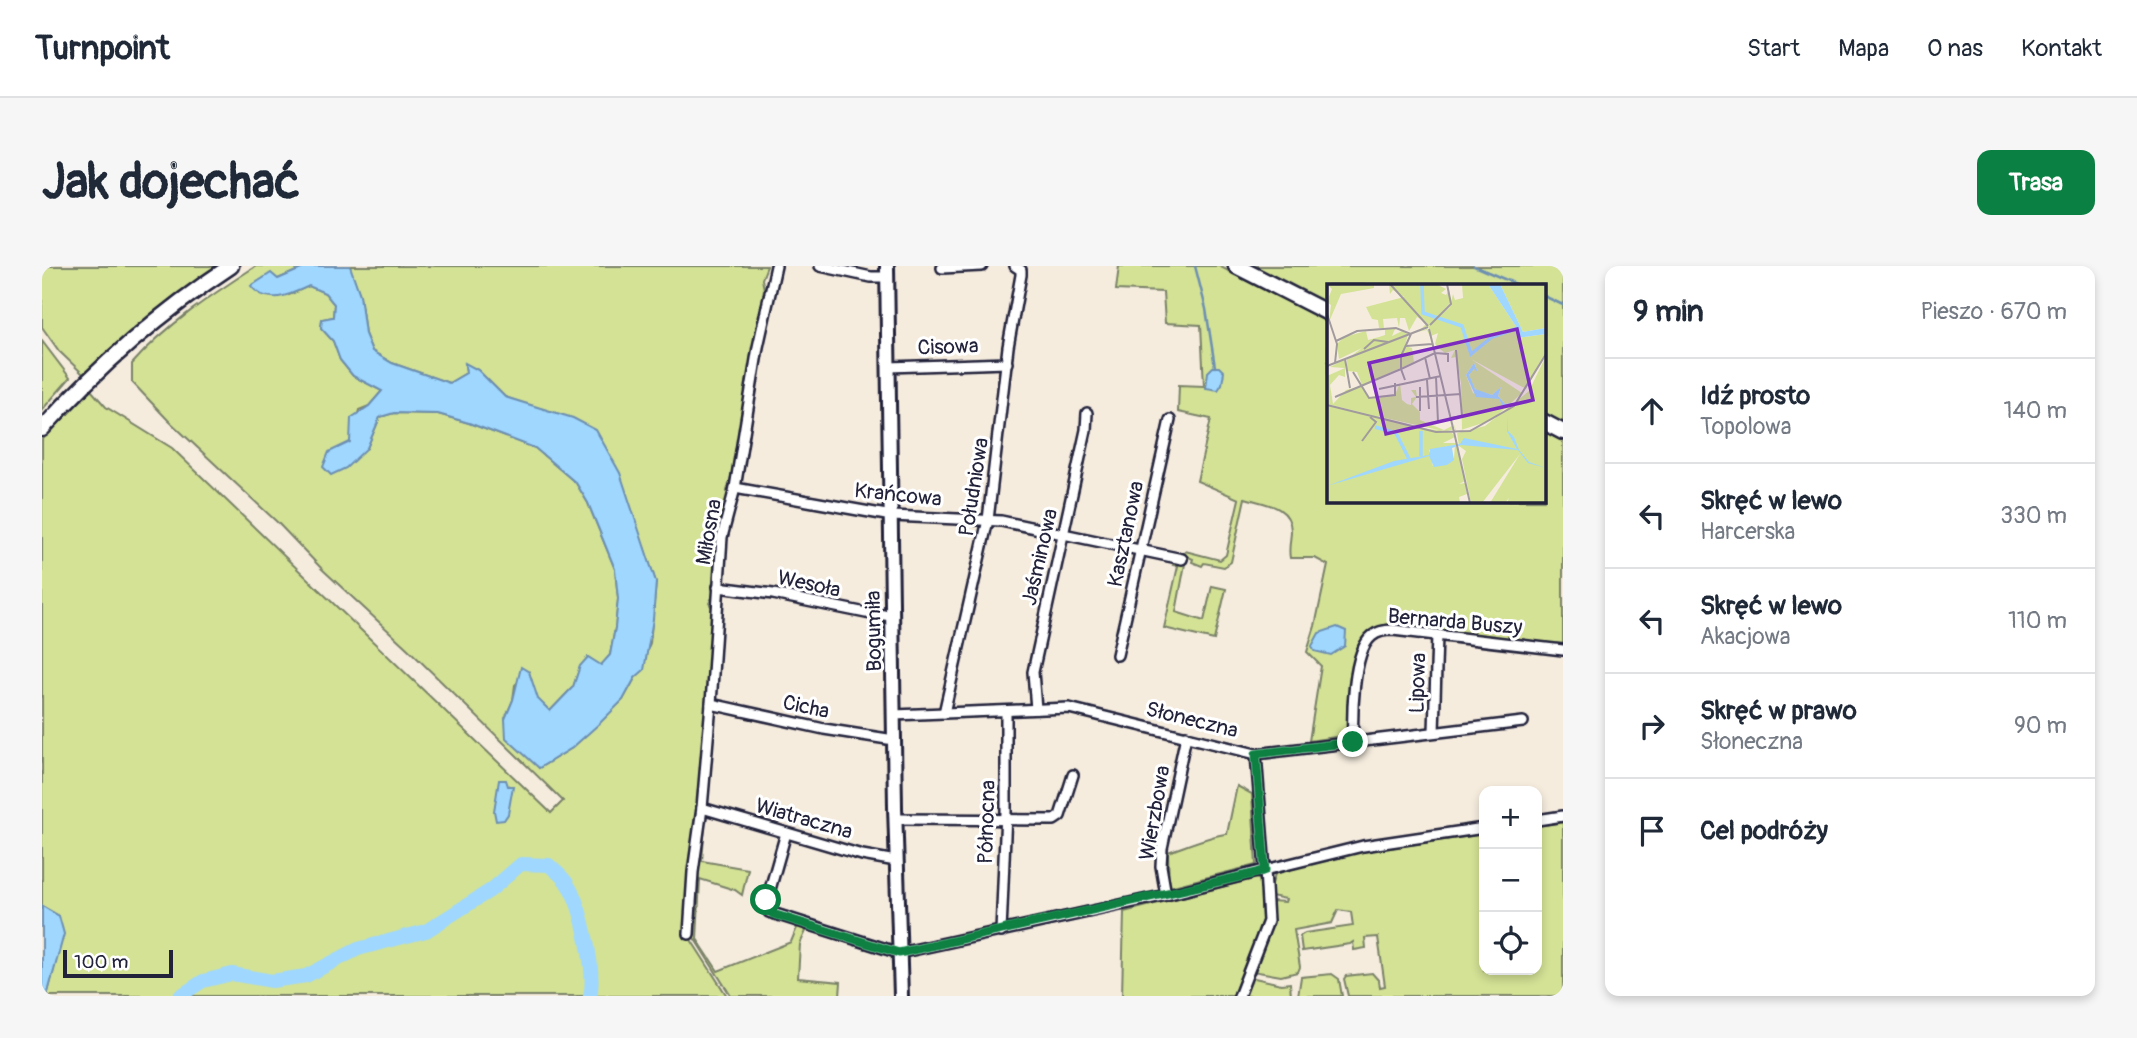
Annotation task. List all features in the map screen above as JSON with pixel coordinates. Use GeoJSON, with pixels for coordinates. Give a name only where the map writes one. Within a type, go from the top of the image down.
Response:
{"type":"FeatureCollection","features":[{"type":"Feature","properties":{"kind":"main road"},"geometry":{"type":"LineString","coordinates":[[42,429],[83,386],[159,318],[231,266]]}},
{"type":"Feature","properties":{"kind":"main road"},"geometry":{"type":"LineString","coordinates":[[1236,266],[1327,312]]}},
{"type":"Feature","properties":{"kind":"main road"},"geometry":{"type":"LineString","coordinates":[[1546,423],[1563,432]]}},
{"type":"Feature","properties":{"kind":"street","name":"Miłosna"},"geometry":{"type":"LineString","coordinates":[[689,934],[711,704],[722,537],[735,488],[758,347],[776,266]]}},
{"type":"Feature","properties":{"kind":"street"},"geometry":{"type":"LineString","coordinates":[[820,266],[871,277],[888,271]]}},
{"type":"Feature","properties":{"kind":"street"},"geometry":{"type":"LineString","coordinates":[[942,268],[982,266]]}},
{"type":"Feature","properties":{"kind":"street","name":"Południowa"},"geometry":{"type":"LineString","coordinates":[[944,713],[988,520],[1007,363],[1021,275],[1021,270],[1015,266]]}},
{"type":"Feature","properties":{"kind":"street","name":"Bogumiła"},"geometry":{"type":"LineString","coordinates":[[888,271],[895,819],[901,996]]}},
{"type":"Feature","properties":{"kind":"street","name":"Cisowa"},"geometry":{"type":"LineString","coordinates":[[889,367],[1007,363]]}},
{"type":"Feature","properties":{"kind":"street","name":"Jaśminowa"},"geometry":{"type":"LineString","coordinates":[[1036,709],[1032,672],[1064,534],[1086,430],[1087,413]]}},
{"type":"Feature","properties":{"kind":"street","name":"Kasztanowa"},"geometry":{"type":"LineString","coordinates":[[1117,655],[1170,420]]}},
{"type":"Feature","properties":{"kind":"street","name":"Krańcowa"},"geometry":{"type":"LineString","coordinates":[[735,488],[892,516],[988,520],[1182,559]]}},
{"type":"Feature","properties":{"kind":"street","name":"Wesoła"},"geometry":{"type":"LineString","coordinates":[[718,586],[893,616]]}},
{"type":"Feature","properties":{"kind":"street","name":"Bernarda Buszy"},"geometry":{"type":"LineString","coordinates":[[1353,742],[1358,666],[1362,650],[1374,634],[1387,630],[1563,650]]}},
{"type":"Feature","properties":{"kind":"street","name":"Lipowa"},"geometry":{"type":"LineString","coordinates":[[1434,732],[1437,635]]}},
{"type":"Feature","properties":{"kind":"street","name":"Cicha"},"geometry":{"type":"LineString","coordinates":[[711,704],[824,729],[894,740]]}},
{"type":"Feature","properties":{"kind":"street","name":"Słoneczna"},"geometry":{"type":"LineString","coordinates":[[894,715],[1069,708],[1256,754],[1523,722]]}},
{"type":"Feature","properties":{"kind":"street","name":"Północna"},"geometry":{"type":"LineString","coordinates":[[1001,932],[1006,820],[1006,712]]}},
{"type":"Feature","properties":{"kind":"street","name":"Wierzbowa"},"geometry":{"type":"LineString","coordinates":[[1166,895],[1161,866],[1163,848],[1186,736]]}},
{"type":"Feature","properties":{"kind":"street"},"geometry":{"type":"LineString","coordinates":[[1239,996],[1268,921],[1256,754]]}},
{"type":"Feature","properties":{"kind":"street"},"geometry":{"type":"LineString","coordinates":[[895,819],[1058,819],[1073,775]]}},
{"type":"Feature","properties":{"kind":"street","name":"Wiatraczna"},"geometry":{"type":"LineString","coordinates":[[702,808],[862,855],[896,861]]}},
{"type":"Feature","properties":{"kind":"street"},"geometry":{"type":"LineString","coordinates":[[1542,819],[1563,816]]}},
{"type":"Feature","properties":{"kind":"street"},"geometry":{"type":"LineString","coordinates":[[786,833],[766,900],[769,912],[899,953],[1166,895],[1363,846],[1479,829]]}},
{"type":"Feature","properties":{"kind":"green space"},"geometry":{"type":"Polygon","coordinates":[[[42,266],[220,266],[85,376],[59,351],[42,327],[42,266]]]}},
{"type":"Feature","properties":{"kind":"green space"},"geometry":{"type":"Polygon","coordinates":[[[256,266],[308,266],[278,279],[289,295],[309,286],[325,293],[334,304],[333,317],[322,319],[321,328],[333,341],[340,360],[353,376],[382,391],[369,406],[359,410],[350,442],[367,448],[380,417],[394,413],[438,414],[535,448],[576,483],[588,503],[615,569],[618,599],[615,628],[610,655],[601,666],[588,657],[580,667],[573,687],[550,711],[537,699],[529,672],[515,685],[513,700],[505,719],[539,768],[572,748],[623,700],[635,678],[650,643],[656,582],[644,547],[534,407],[505,397],[478,370],[465,364],[466,373],[449,383],[392,363],[372,351],[365,334],[360,295],[349,266],[767,266],[762,279],[764,289],[737,456],[727,491],[739,493],[731,524],[721,523],[719,527],[717,563],[709,603],[714,611],[688,935],[727,996],[47,996],[55,965],[59,916],[42,906],[42,440],[91,390],[106,407],[172,448],[551,813],[563,801],[322,569],[278,523],[168,420],[132,382],[132,364],[145,350],[175,323],[256,266]]]}},
{"type":"Feature","properties":{"kind":"green space"},"geometry":{"type":"Polygon","coordinates":[[[1119,266],[1219,266],[1327,321],[1327,502],[1546,502],[1546,432],[1563,441],[1563,647],[1377,630],[1352,677],[1348,735],[1309,741],[1321,666],[1307,652],[1328,565],[1315,558],[1290,558],[1291,530],[1286,515],[1268,504],[1245,498],[1231,562],[1224,567],[1204,563],[1202,566],[1184,555],[1185,551],[1220,560],[1226,555],[1239,499],[1197,481],[1211,419],[1178,412],[1179,385],[1204,386],[1201,325],[1165,323],[1163,292],[1116,290],[1119,266]]]}},
{"type":"Feature","properties":{"kind":"green space"},"geometry":{"type":"Polygon","coordinates":[[[1253,266],[1563,266],[1563,424],[1546,415],[1546,284],[1327,284],[1327,304],[1253,266]]]}},
{"type":"Feature","properties":{"kind":"green space"},"geometry":{"type":"Polygon","coordinates":[[[42,341],[70,378],[42,410],[42,341]]]}},
{"type":"Feature","properties":{"kind":"green space"},"geometry":{"type":"Polygon","coordinates":[[[1175,561],[1185,564],[1176,612],[1204,621],[1212,586],[1226,589],[1214,640],[1164,628],[1178,566],[1173,565],[1175,561]]]}},
{"type":"Feature","properties":{"kind":"green space"},"geometry":{"type":"Polygon","coordinates":[[[1237,786],[1252,794],[1256,865],[1169,887],[1168,852],[1227,834],[1237,786]]]}},
{"type":"Feature","properties":{"kind":"green space"},"geometry":{"type":"Polygon","coordinates":[[[706,813],[702,861],[748,869],[742,895],[735,890],[700,879],[697,939],[718,971],[791,942],[798,925],[807,929],[800,944],[798,978],[841,982],[840,996],[731,996],[691,933],[703,817],[706,813]]]}},
{"type":"Feature","properties":{"kind":"green space"},"geometry":{"type":"Polygon","coordinates":[[[1563,822],[1563,996],[1348,996],[1344,979],[1346,976],[1372,973],[1379,981],[1380,987],[1385,986],[1378,937],[1365,938],[1366,948],[1354,950],[1353,942],[1302,951],[1300,936],[1353,926],[1351,912],[1338,910],[1332,923],[1294,930],[1300,967],[1298,972],[1281,976],[1252,971],[1271,901],[1285,902],[1286,899],[1271,896],[1275,874],[1341,855],[1479,835],[1479,975],[1542,975],[1542,825],[1563,822]]]}},
{"type":"Feature","properties":{"kind":"green space"},"geometry":{"type":"Polygon","coordinates":[[[1256,878],[1261,880],[1262,921],[1233,996],[1122,996],[1124,912],[1256,878]]]}},
{"type":"Feature","properties":{"kind":"green space"},"geometry":{"type":"Polygon","coordinates":[[[1332,974],[1339,979],[1342,996],[1298,996],[1301,977],[1332,974]]]}},
{"type":"Feature","properties":{"kind":"green space"},"geometry":{"type":"Polygon","coordinates":[[[1250,977],[1281,984],[1290,983],[1291,996],[1242,996],[1250,977]]]}},
{"type":"Feature","properties":{"kind":"water"},"geometry":{"type":"Polygon","coordinates":[[[308,266],[350,266],[360,295],[365,334],[372,351],[392,363],[449,383],[466,373],[465,363],[478,370],[505,397],[573,418],[596,430],[620,473],[656,582],[644,670],[635,678],[623,700],[600,723],[572,748],[539,768],[506,738],[505,719],[521,667],[529,672],[538,699],[550,711],[573,687],[580,666],[588,657],[601,665],[610,655],[615,628],[618,599],[615,569],[588,503],[576,483],[535,448],[438,414],[394,413],[380,417],[367,448],[346,468],[331,475],[323,467],[329,452],[350,442],[351,418],[369,406],[382,391],[353,376],[340,360],[333,341],[321,328],[322,319],[333,317],[334,304],[325,293],[309,286],[287,295],[271,297],[264,296],[251,286],[271,273],[278,279],[308,266]]]}},
{"type":"Feature","properties":{"kind":"water"},"geometry":{"type":"Polygon","coordinates":[[[1213,367],[1219,367],[1224,372],[1218,390],[1206,388],[1208,372],[1213,367]]]}},
{"type":"Feature","properties":{"kind":"water"},"geometry":{"type":"Polygon","coordinates":[[[1337,627],[1346,631],[1345,646],[1331,655],[1314,651],[1312,646],[1319,633],[1337,627]]]}},
{"type":"Feature","properties":{"kind":"water"},"geometry":{"type":"Polygon","coordinates":[[[499,780],[506,780],[508,786],[513,786],[508,814],[504,820],[496,821],[494,811],[499,780]]]}},
{"type":"Feature","properties":{"kind":"water"},"geometry":{"type":"Polygon","coordinates":[[[42,906],[59,916],[64,934],[47,996],[42,996],[42,906]]]}},
{"type":"Feature","properties":{"kind":"waterway"},"geometry":{"type":"LineString","coordinates":[[1195,266],[1206,309],[1215,367]]}},
{"type":"Feature","properties":{"kind":"waterway"},"geometry":{"type":"LineString","coordinates":[[1474,266],[1516,284]]}},
{"type":"Feature","properties":{"kind":"waterway"},"geometry":{"type":"LineString","coordinates":[[1546,297],[1563,305]]}},
{"type":"Feature","properties":{"kind":"waterway"},"geometry":{"type":"LineString","coordinates":[[180,996],[203,981],[232,974],[272,981],[306,976],[358,949],[426,931],[491,890],[521,864],[549,865],[564,879],[573,895],[583,923],[589,956],[590,996]]}},
{"type":"Feature","properties":{"kind":"route"},"geometry":{"type":"LineString","coordinates":[[766,900],[767,909],[773,914],[899,953],[1257,873],[1265,870],[1256,754],[1353,742]]}}]}
